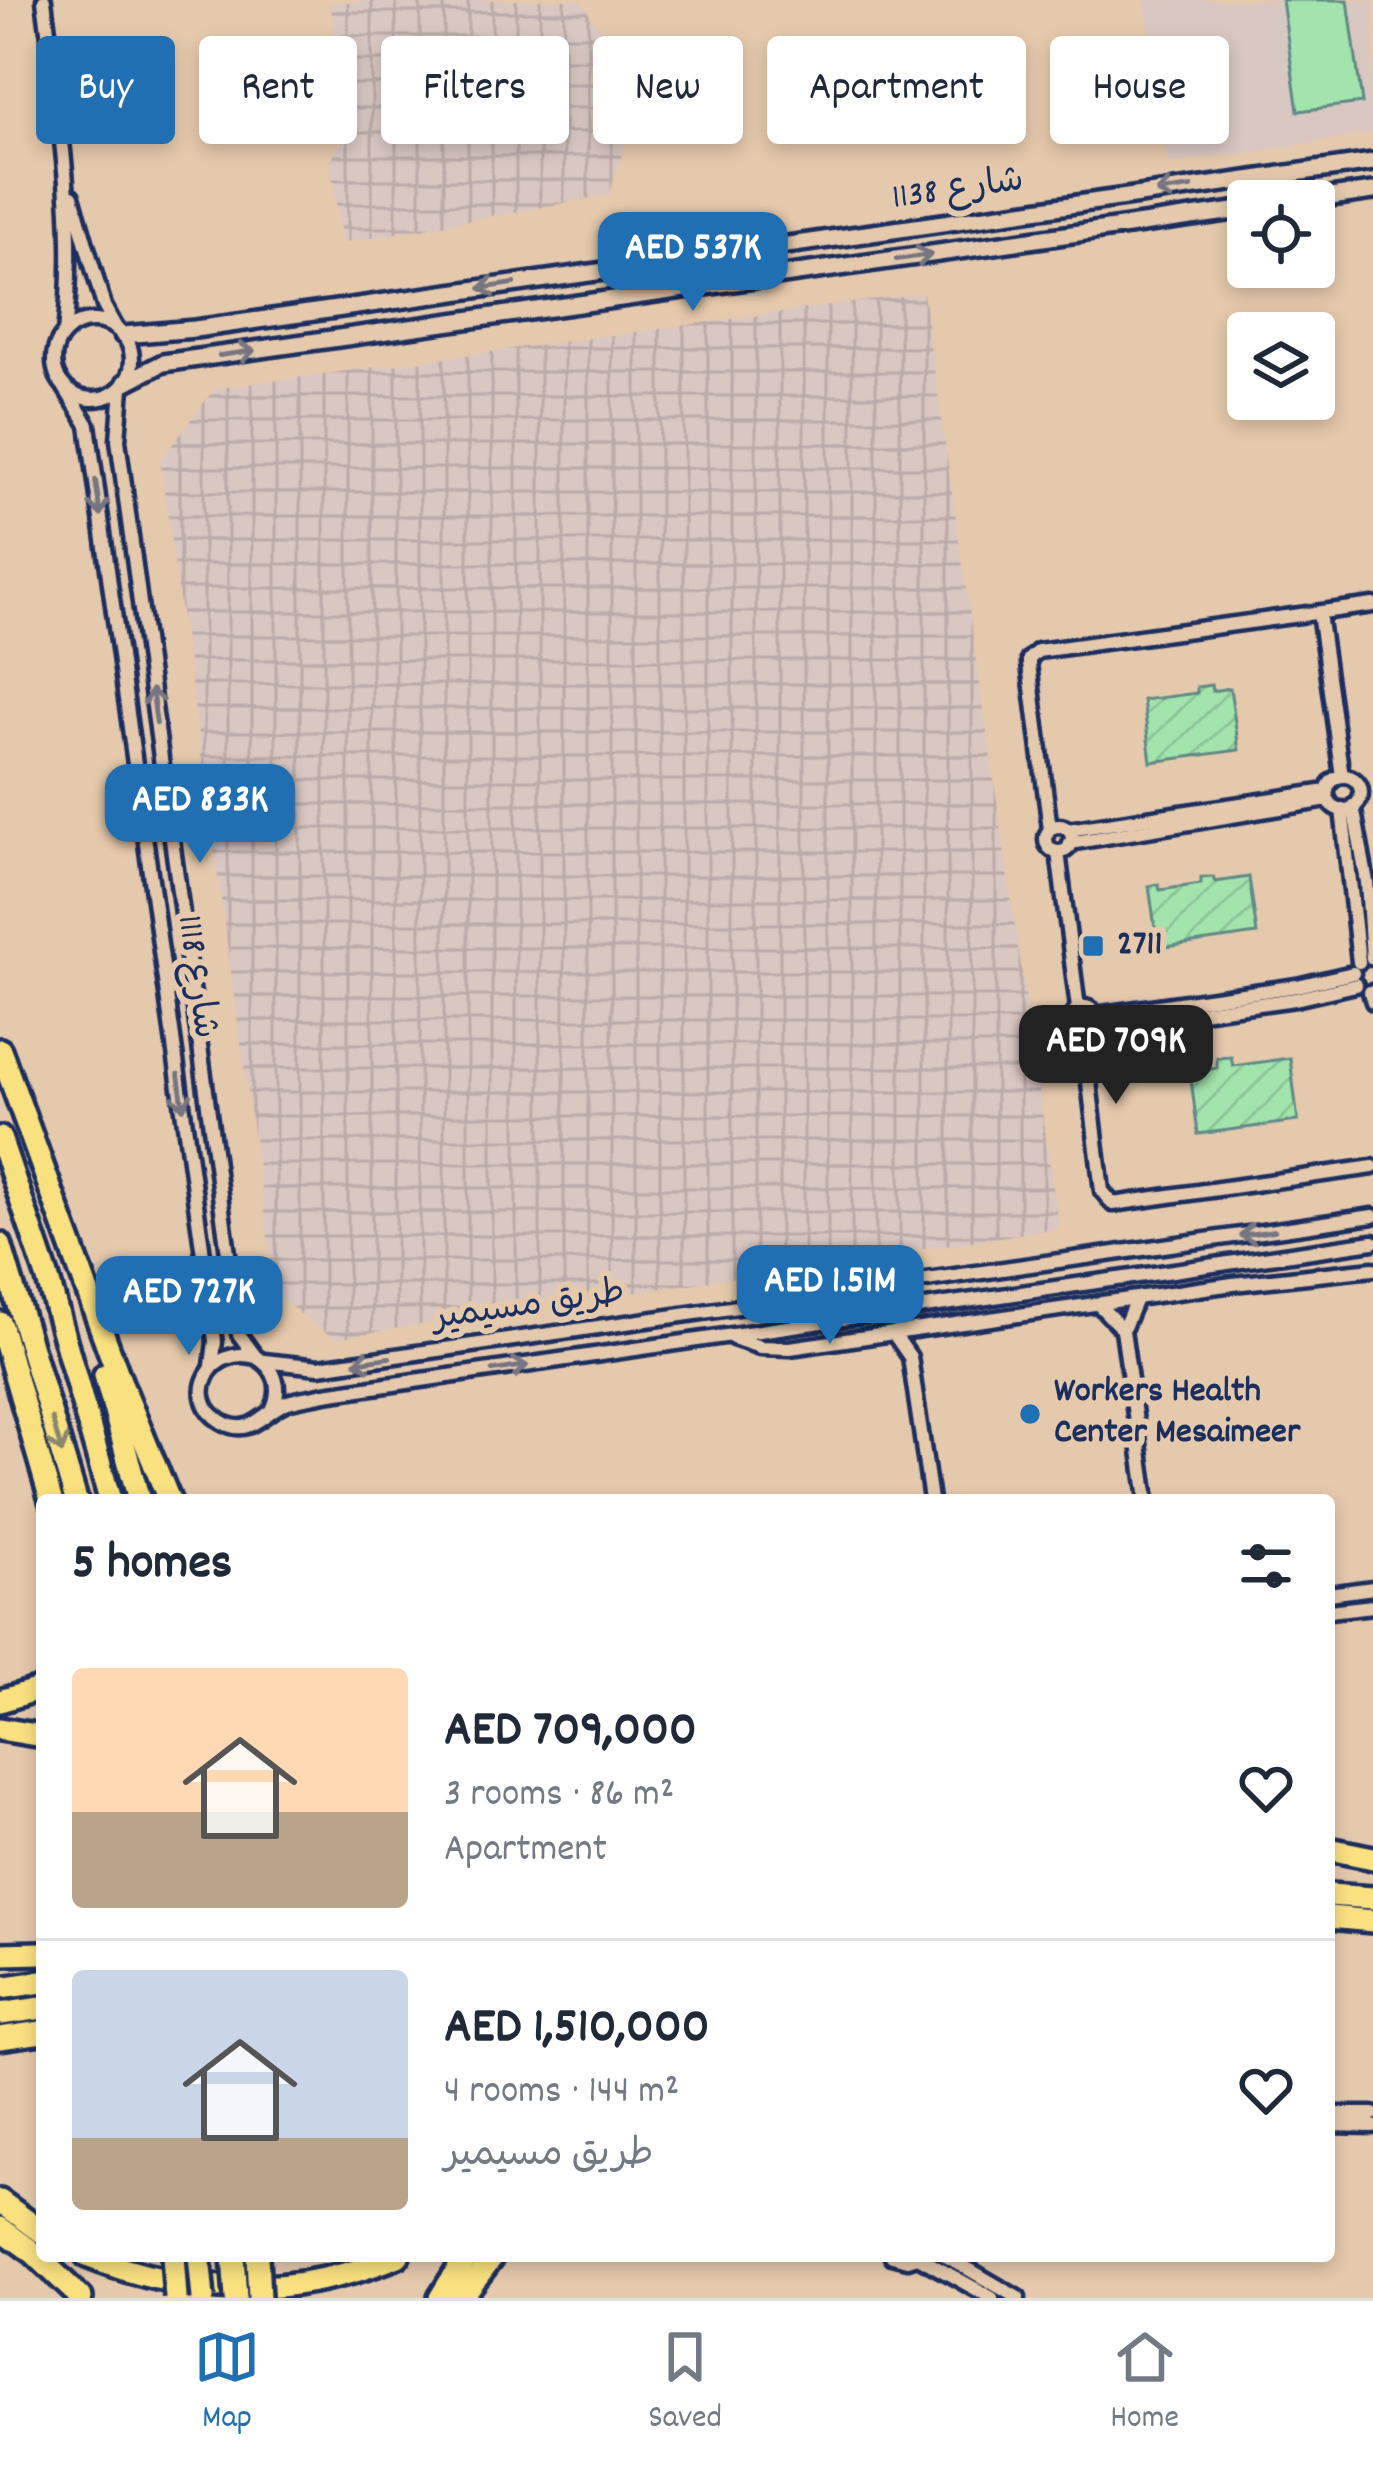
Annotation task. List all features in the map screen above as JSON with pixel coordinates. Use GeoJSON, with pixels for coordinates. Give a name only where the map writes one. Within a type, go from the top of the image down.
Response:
{"type":"FeatureCollection","features":[{"type":"Feature","properties":{"kind":"highway"},"geometry":{"type":"LineString","coordinates":[[0,1050],[149,1458],[167,1494]]}},
{"type":"Feature","properties":{"kind":"highway"},"geometry":{"type":"LineString","coordinates":[[0,1138],[47,1276],[109,1494]]}},
{"type":"Feature","properties":{"kind":"highway"},"geometry":{"type":"LineString","coordinates":[[63,1223],[138,1494]]}},
{"type":"Feature","properties":{"kind":"highway"},"geometry":{"type":"LineString","coordinates":[[0,1244],[74,1494]]}},
{"type":"Feature","properties":{"kind":"highway"},"geometry":{"type":"LineString","coordinates":[[0,1323],[49,1494]]}},
{"type":"Feature","properties":{"kind":"highway"},"geometry":{"type":"LineString","coordinates":[[0,1701],[36,1690]]}},
{"type":"Feature","properties":{"kind":"highway"},"geometry":{"type":"LineString","coordinates":[[0,1729],[36,1735]]}},
{"type":"Feature","properties":{"kind":"highway"},"geometry":{"type":"LineString","coordinates":[[1335,1851],[1373,1863]]}},
{"type":"Feature","properties":{"kind":"highway"},"geometry":{"type":"LineString","coordinates":[[1335,1865],[1373,1863]]}},
{"type":"Feature","properties":{"kind":"highway"},"geometry":{"type":"LineString","coordinates":[[1335,1895],[1373,1898]]}},
{"type":"Feature","properties":{"kind":"highway"},"geometry":{"type":"LineString","coordinates":[[1335,1918],[1373,1921]]}},
{"type":"Feature","properties":{"kind":"highway"},"geometry":{"type":"LineString","coordinates":[[0,1954],[36,1955]]}},
{"type":"Feature","properties":{"kind":"highway"},"geometry":{"type":"LineString","coordinates":[[0,1965],[36,1956]]}},
{"type":"Feature","properties":{"kind":"highway"},"geometry":{"type":"LineString","coordinates":[[0,1988],[36,1983]]}},
{"type":"Feature","properties":{"kind":"highway"},"geometry":{"type":"LineString","coordinates":[[0,2014],[36,2009]]}},
{"type":"Feature","properties":{"kind":"highway"},"geometry":{"type":"LineString","coordinates":[[0,2038],[36,2033]]}},
{"type":"Feature","properties":{"kind":"highway"},"geometry":{"type":"LineString","coordinates":[[0,2201],[36,2228]]}},
{"type":"Feature","properties":{"kind":"highway"},"geometry":{"type":"LineString","coordinates":[[3,2230],[36,2259]]}},
{"type":"Feature","properties":{"kind":"highway"},"geometry":{"type":"LineString","coordinates":[[40,2262],[81,2298]]}},
{"type":"Feature","properties":{"kind":"highway"},"geometry":{"type":"LineString","coordinates":[[105,2262],[160,2281],[218,2289],[326,2278],[378,2262]]}},
{"type":"Feature","properties":{"kind":"highway"},"geometry":{"type":"LineString","coordinates":[[173,2262],[176,2298]]}},
{"type":"Feature","properties":{"kind":"highway"},"geometry":{"type":"LineString","coordinates":[[200,2262],[203,2298]]}},
{"type":"Feature","properties":{"kind":"highway"},"geometry":{"type":"LineString","coordinates":[[233,2262],[236,2298]]}},
{"type":"Feature","properties":{"kind":"highway"},"geometry":{"type":"LineString","coordinates":[[257,2262],[259,2298]]}},
{"type":"Feature","properties":{"kind":"highway"},"geometry":{"type":"LineString","coordinates":[[440,2298],[462,2262]]}},
{"type":"Feature","properties":{"kind":"highway"},"geometry":{"type":"LineString","coordinates":[[461,2298],[488,2262]]}},
{"type":"Feature","properties":{"kind":"street"},"geometry":{"type":"LineString","coordinates":[[44,0],[67,177],[69,281],[64,333],[54,366],[74,395],[97,399],[124,384],[132,358],[104,306],[67,177]]}},
{"type":"Feature","properties":{"kind":"street","name":"شارع 1138"},"geometry":{"type":"LineString","coordinates":[[119,332],[194,329],[1373,162]]}},
{"type":"Feature","properties":{"kind":"street"},"geometry":{"type":"LineString","coordinates":[[1335,196],[1373,191]]}},
{"type":"Feature","properties":{"kind":"street","name":"شارع 1138"},"geometry":{"type":"LineString","coordinates":[[124,384],[163,363],[1227,212]]}},
{"type":"Feature","properties":{"kind":"street"},"geometry":{"type":"LineString","coordinates":[[64,333],[95,321],[119,332]]}},
{"type":"Feature","properties":{"kind":"street","name":"شارع 1118"},"geometry":{"type":"LineString","coordinates":[[124,384],[118,440],[237,1320],[245,1347],[260,1359]]}},
{"type":"Feature","properties":{"kind":"street","name":"شارع 1118"},"geometry":{"type":"LineString","coordinates":[[65,388],[88,425],[214,1329],[212,1366]]}},
{"type":"Feature","properties":{"kind":"street"},"geometry":{"type":"LineString","coordinates":[[1051,829],[1029,658],[1038,651],[1373,605]]}},
{"type":"Feature","properties":{"kind":"street"},"geometry":{"type":"LineString","coordinates":[[1319,613],[1357,802],[1363,967],[1372,995]]}},
{"type":"Feature","properties":{"kind":"street"},"geometry":{"type":"LineString","coordinates":[[1328,795],[1334,779],[1373,782]]}},
{"type":"Feature","properties":{"kind":"street"},"geometry":{"type":"LineString","coordinates":[[1357,802],[1328,795],[1069,837],[1058,852],[1078,1008],[1071,1022],[1091,1024],[1295,1000],[1363,967]]}},
{"type":"Feature","properties":{"kind":"street"},"geometry":{"type":"LineString","coordinates":[[1058,852],[1047,845],[1051,829],[1058,826],[1069,837]]}},
{"type":"Feature","properties":{"kind":"street"},"geometry":{"type":"LineString","coordinates":[[1078,1008],[1088,1008],[1091,1024],[1102,1191],[1113,1204],[1373,1167]]}},
{"type":"Feature","properties":{"kind":"street","name":"طريق مسيمير"},"geometry":{"type":"LineString","coordinates":[[260,1359],[319,1367],[1373,1216]]}},
{"type":"Feature","properties":{"kind":"street","name":"طريق مسيمير"},"geometry":{"type":"LineString","coordinates":[[272,1410],[285,1402],[325,1394],[1373,1242]]}},
{"type":"Feature","properties":{"kind":"street"},"geometry":{"type":"LineString","coordinates":[[732,1337],[780,1349],[1233,1284],[1373,1269]]}},
{"type":"Feature","properties":{"kind":"street"},"geometry":{"type":"LineString","coordinates":[[1184,1271],[1233,1284]]}},
{"type":"Feature","properties":{"kind":"street"},"geometry":{"type":"LineString","coordinates":[[1052,1311],[1086,1285]]}},
{"type":"Feature","properties":{"kind":"street"},"geometry":{"type":"LineString","coordinates":[[1136,1299],[1123,1330],[1146,1494]]}},
{"type":"Feature","properties":{"kind":"street"},"geometry":{"type":"LineString","coordinates":[[1098,1304],[1123,1330]]}},
{"type":"Feature","properties":{"kind":"street"},"geometry":{"type":"LineString","coordinates":[[910,1357],[921,1329]]}},
{"type":"Feature","properties":{"kind":"street"},"geometry":{"type":"LineString","coordinates":[[894,1334],[910,1357],[931,1494]]}},
{"type":"Feature","properties":{"kind":"street"},"geometry":{"type":"LineString","coordinates":[[233,1354],[260,1359],[276,1379],[277,1400],[272,1410],[253,1425],[229,1426],[218,1420],[204,1400],[212,1366],[233,1354]]}},
{"type":"Feature","properties":{"kind":"street"},"geometry":{"type":"LineString","coordinates":[[1335,1593],[1373,1588]]}},
{"type":"Feature","properties":{"kind":"street"},"geometry":{"type":"LineString","coordinates":[[1335,1610],[1373,1606]]}},
{"type":"Feature","properties":{"kind":"street"},"geometry":{"type":"LineString","coordinates":[[1335,2114],[1373,2114]]}},
{"type":"Feature","properties":{"kind":"street"},"geometry":{"type":"LineString","coordinates":[[1335,2126],[1373,2126]]}},
{"type":"Feature","properties":{"kind":"street"},"geometry":{"type":"LineString","coordinates":[[929,2262],[992,2298]]}},
{"type":"Feature","properties":{"kind":"street"},"geometry":{"type":"LineString","coordinates":[[956,2262],[1018,2298]]}},
{"type":"Feature","properties":{"kind":"shaded area"},"geometry":{"type":"Polygon","coordinates":[[[580,0],[605,36],[593,36],[593,144],[625,144],[609,195],[342,243],[330,163],[339,144],[357,144],[357,36],[335,36],[330,3],[580,0]]]}},
{"type":"Feature","properties":{"kind":"shaded area"},"geometry":{"type":"Polygon","coordinates":[[[1145,0],[1373,0],[1373,134],[1168,164],[1165,144],[1229,144],[1229,36],[1150,36],[1145,0]]]}},
{"type":"Feature","properties":{"kind":"shaded area"},"geometry":{"type":"Polygon","coordinates":[[[923,293],[1059,1228],[334,1338],[276,1296],[160,461],[214,389],[923,293]]]}},
{"type":"Feature","properties":{"kind":"green space"},"geometry":{"type":"Polygon","coordinates":[[[1282,0],[1348,0],[1362,103],[1298,111],[1282,0]]]}},
{"type":"Feature","properties":{"kind":"green space"},"geometry":{"type":"Polygon","coordinates":[[[1211,685],[1212,691],[1230,688],[1239,750],[1151,762],[1143,700],[1197,693],[1197,687],[1211,685]]]}},
{"type":"Feature","properties":{"kind":"green space"},"geometry":{"type":"Polygon","coordinates":[[[1213,877],[1215,882],[1249,877],[1257,934],[1158,948],[1149,886],[1158,884],[1160,890],[1201,884],[1201,878],[1213,877]]]}},
{"type":"Feature","properties":{"kind":"green space"},"geometry":{"type":"Polygon","coordinates":[[[1231,1057],[1233,1066],[1290,1058],[1298,1121],[1198,1134],[1190,1072],[1217,1068],[1217,1058],[1231,1057]]]}},
{"type":"Feature","properties":{"kind":"place","name":"2711"},"geometry":{"type":"Point","coordinates":[1093,946]}},
{"type":"Feature","properties":{"kind":"place","name":"Workers Health Center Mesaimeer"},"geometry":{"type":"Point","coordinates":[1030,1414]}}]}
